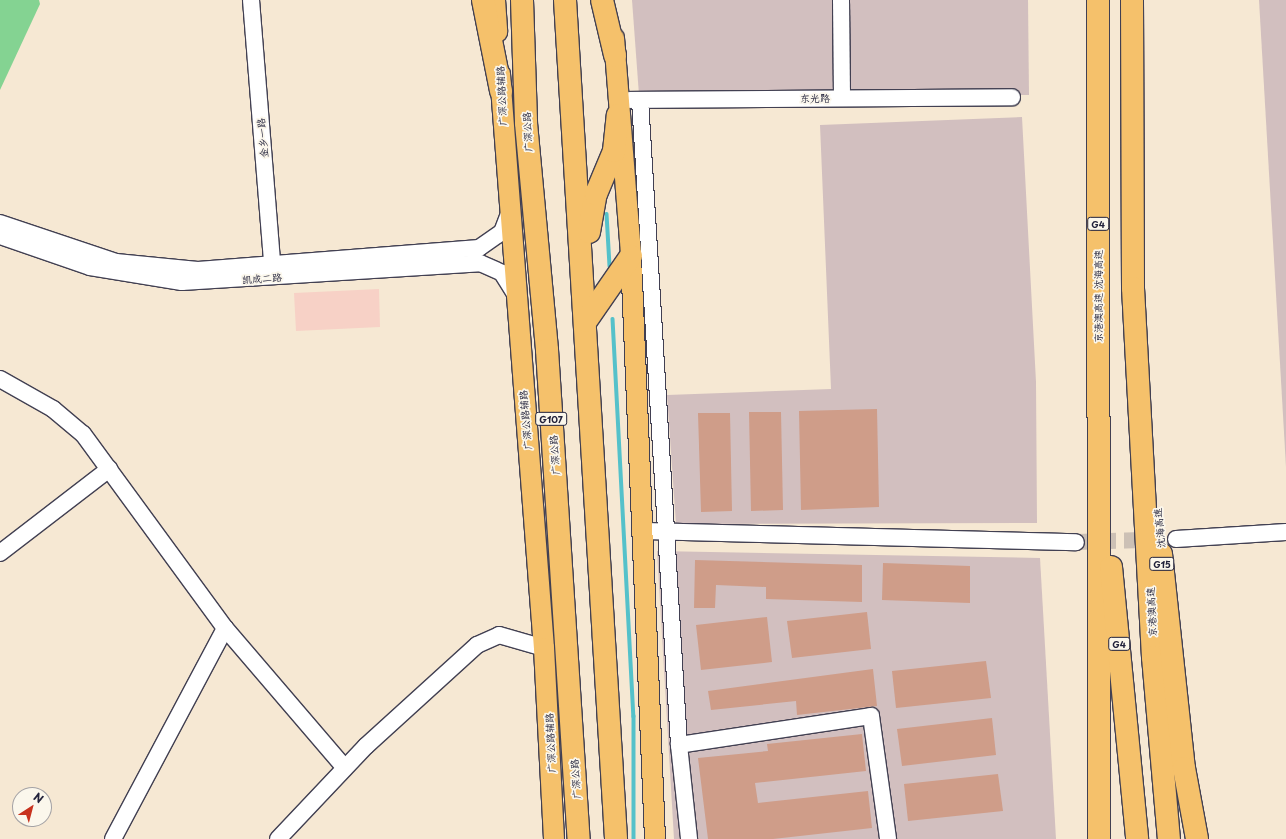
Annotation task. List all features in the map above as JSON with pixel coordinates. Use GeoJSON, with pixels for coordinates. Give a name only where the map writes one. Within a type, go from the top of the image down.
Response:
{"type":"FeatureCollection","features":[{"type":"Feature","properties":{"kind":"highway"},"geometry":{"type":"LineString","coordinates":[[483,0],[501,91]]}},
{"type":"Feature","properties":{"kind":"highway"},"geometry":{"type":"LineString","coordinates":[[509,0],[524,50]]}},
{"type":"Feature","properties":{"kind":"highway","name":"广深公路"},"geometry":{"type":"LineString","coordinates":[[522,0],[526,123],[547,350],[579,839]]}},
{"type":"Feature","properties":{"kind":"highway"},"geometry":{"type":"LineString","coordinates":[[565,0],[586,321],[616,839]]}},
{"type":"Feature","properties":{"kind":"highway"},"geometry":{"type":"LineString","coordinates":[[602,0],[615,55]]}},
{"type":"Feature","properties":{"kind":"highway","name":"京港澳高速 沈海高速"},"geometry":{"type":"LineString","coordinates":[[1098,0],[1098,449]]}},
{"type":"Feature","properties":{"kind":"highway"},"geometry":{"type":"LineString","coordinates":[[1132,0],[1133,288]]}},
{"type":"Feature","properties":{"kind":"highway"},"geometry":{"type":"LineString","coordinates":[[583,285],[593,203],[614,151],[618,107]]}},
{"type":"Feature","properties":{"kind":"highway"},"geometry":{"type":"LineString","coordinates":[[586,321],[631,256]]}},
{"type":"Feature","properties":{"kind":"highway","name":"京港澳高速"},"geometry":{"type":"LineString","coordinates":[[1133,288],[1153,657],[1168,839]]}},
{"type":"Feature","properties":{"kind":"highway","name":"沈海高速"},"geometry":{"type":"LineString","coordinates":[[1133,288],[1183,760],[1196,839]]}},
{"type":"Feature","properties":{"kind":"highway"},"geometry":{"type":"LineString","coordinates":[[1098,449],[1099,839]]}},
{"type":"Feature","properties":{"kind":"highway","name":"G4"},"geometry":{"type":"LineString","coordinates":[[1098,449],[1137,839]]}},
{"type":"Feature","properties":{"kind":"main road","name":"广深公路辅路"},"geometry":{"type":"LineString","coordinates":[[495,0],[515,294],[544,648],[554,839]]}},
{"type":"Feature","properties":{"kind":"main road"},"geometry":{"type":"LineString","coordinates":[[611,0],[618,107],[625,156],[631,256],[644,531],[655,839]]}},
{"type":"Feature","properties":{"kind":"street","name":"金乡一路"},"geometry":{"type":"LineString","coordinates":[[251,0],[272,271]]}},
{"type":"Feature","properties":{"kind":"street"},"geometry":{"type":"LineString","coordinates":[[841,0],[842,98]]}},
{"type":"Feature","properties":{"kind":"street","name":"东光路"},"geometry":{"type":"LineString","coordinates":[[618,107],[640,100],[1012,97]]}},
{"type":"Feature","properties":{"kind":"street"},"geometry":{"type":"LineString","coordinates":[[640,100],[679,745],[690,839]]}},
{"type":"Feature","properties":{"kind":"street","name":"凯成二路"},"geometry":{"type":"LineString","coordinates":[[0,236],[90,267],[135,277],[182,282],[479,248],[502,232],[509,214]]}},
{"type":"Feature","properties":{"kind":"street","name":"凯成二路"},"geometry":{"type":"LineString","coordinates":[[0,223],[91,255],[138,266],[198,270],[272,271],[473,262],[502,273],[515,294]]}},
{"type":"Feature","properties":{"kind":"street"},"geometry":{"type":"LineString","coordinates":[[0,379],[54,409],[84,434],[225,628],[345,768]]}},
{"type":"Feature","properties":{"kind":"street"},"geometry":{"type":"LineString","coordinates":[[0,553],[109,469]]}},
{"type":"Feature","properties":{"kind":"street"},"geometry":{"type":"LineString","coordinates":[[644,531],[1076,542]]}},
{"type":"Feature","properties":{"kind":"street"},"geometry":{"type":"LineString","coordinates":[[1176,539],[1286,532]]}},
{"type":"Feature","properties":{"kind":"street"},"geometry":{"type":"LineString","coordinates":[[113,839],[225,628]]}},
{"type":"Feature","properties":{"kind":"street"},"geometry":{"type":"LineString","coordinates":[[278,839],[345,768],[477,645],[499,635],[544,648]]}},
{"type":"Feature","properties":{"kind":"street"},"geometry":{"type":"LineString","coordinates":[[679,745],[871,716],[888,839]]}},
{"type":"Feature","properties":{"kind":"shaded area"},"geometry":{"type":"Polygon","coordinates":[[[632,0],[1028,0],[1029,95],[639,95],[632,0]]]}},
{"type":"Feature","properties":{"kind":"shaded area"},"geometry":{"type":"Polygon","coordinates":[[[1259,0],[1286,0],[1286,467],[1259,0]]]}},
{"type":"Feature","properties":{"kind":"shaded area"},"geometry":{"type":"Polygon","coordinates":[[[1022,117],[1036,382],[1037,523],[676,524],[667,395],[831,389],[820,125],[1022,117]]]}},
{"type":"Feature","properties":{"kind":"shaded area"},"geometry":{"type":"Polygon","coordinates":[[[379,289],[380,327],[296,331],[294,293],[379,289]]]}},
{"type":"Feature","properties":{"kind":"shaded area"},"geometry":{"type":"Polygon","coordinates":[[[657,551],[1040,558],[1056,839],[674,839],[657,551]]]}},
{"type":"Feature","properties":{"kind":"green space"},"geometry":{"type":"Polygon","coordinates":[[[0,0],[39,0],[40,4],[0,90],[0,0]]]}},
{"type":"Feature","properties":{"kind":"building"},"geometry":{"type":"Polygon","coordinates":[[[877,409],[879,507],[801,510],[799,411],[877,409]]]}},
{"type":"Feature","properties":{"kind":"building"},"geometry":{"type":"Polygon","coordinates":[[[749,412],[781,412],[783,510],[751,511],[749,412]]]}},
{"type":"Feature","properties":{"kind":"building"},"geometry":{"type":"Polygon","coordinates":[[[698,413],[730,413],[732,511],[701,512],[698,413]]]}},
{"type":"Feature","properties":{"kind":"building"},"geometry":{"type":"Polygon","coordinates":[[[695,560],[862,565],[862,602],[766,599],[766,587],[716,585],[715,608],[694,608],[695,560]]]}},
{"type":"Feature","properties":{"kind":"building"},"geometry":{"type":"Polygon","coordinates":[[[883,563],[970,566],[970,603],[882,600],[883,563]]]}},
{"type":"Feature","properties":{"kind":"building"},"geometry":{"type":"Polygon","coordinates":[[[867,612],[871,649],[792,658],[787,621],[867,612]]]}},
{"type":"Feature","properties":{"kind":"building"},"geometry":{"type":"Polygon","coordinates":[[[767,617],[772,662],[701,670],[696,625],[767,617]]]}},
{"type":"Feature","properties":{"kind":"building"},"geometry":{"type":"Polygon","coordinates":[[[986,661],[991,698],[896,708],[892,671],[986,661]]]}},
{"type":"Feature","properties":{"kind":"building"},"geometry":{"type":"Polygon","coordinates":[[[873,669],[877,706],[797,715],[796,701],[711,710],[708,691],[873,669]]]}},
{"type":"Feature","properties":{"kind":"building"},"geometry":{"type":"Polygon","coordinates":[[[992,718],[996,755],[902,766],[897,729],[992,718]]]}},
{"type":"Feature","properties":{"kind":"building"},"geometry":{"type":"Polygon","coordinates":[[[862,734],[866,771],[755,783],[758,803],[868,791],[872,828],[773,839],[708,839],[698,758],[768,751],[767,744],[862,734]]]}},
{"type":"Feature","properties":{"kind":"building"},"geometry":{"type":"Polygon","coordinates":[[[998,774],[1003,811],[908,821],[904,784],[998,774]]]}},
{"type":"Feature","properties":{"kind":"waterway"},"geometry":{"type":"LineString","coordinates":[[607,214],[610,266]]}},
{"type":"Feature","properties":{"kind":"waterway"},"geometry":{"type":"LineString","coordinates":[[613,319],[634,716],[634,839]]}},
{"type":"Feature","properties":{"kind":"tunnel"},"geometry":{"type":"LineString","coordinates":[[1076,542],[1176,539]]}}]}
